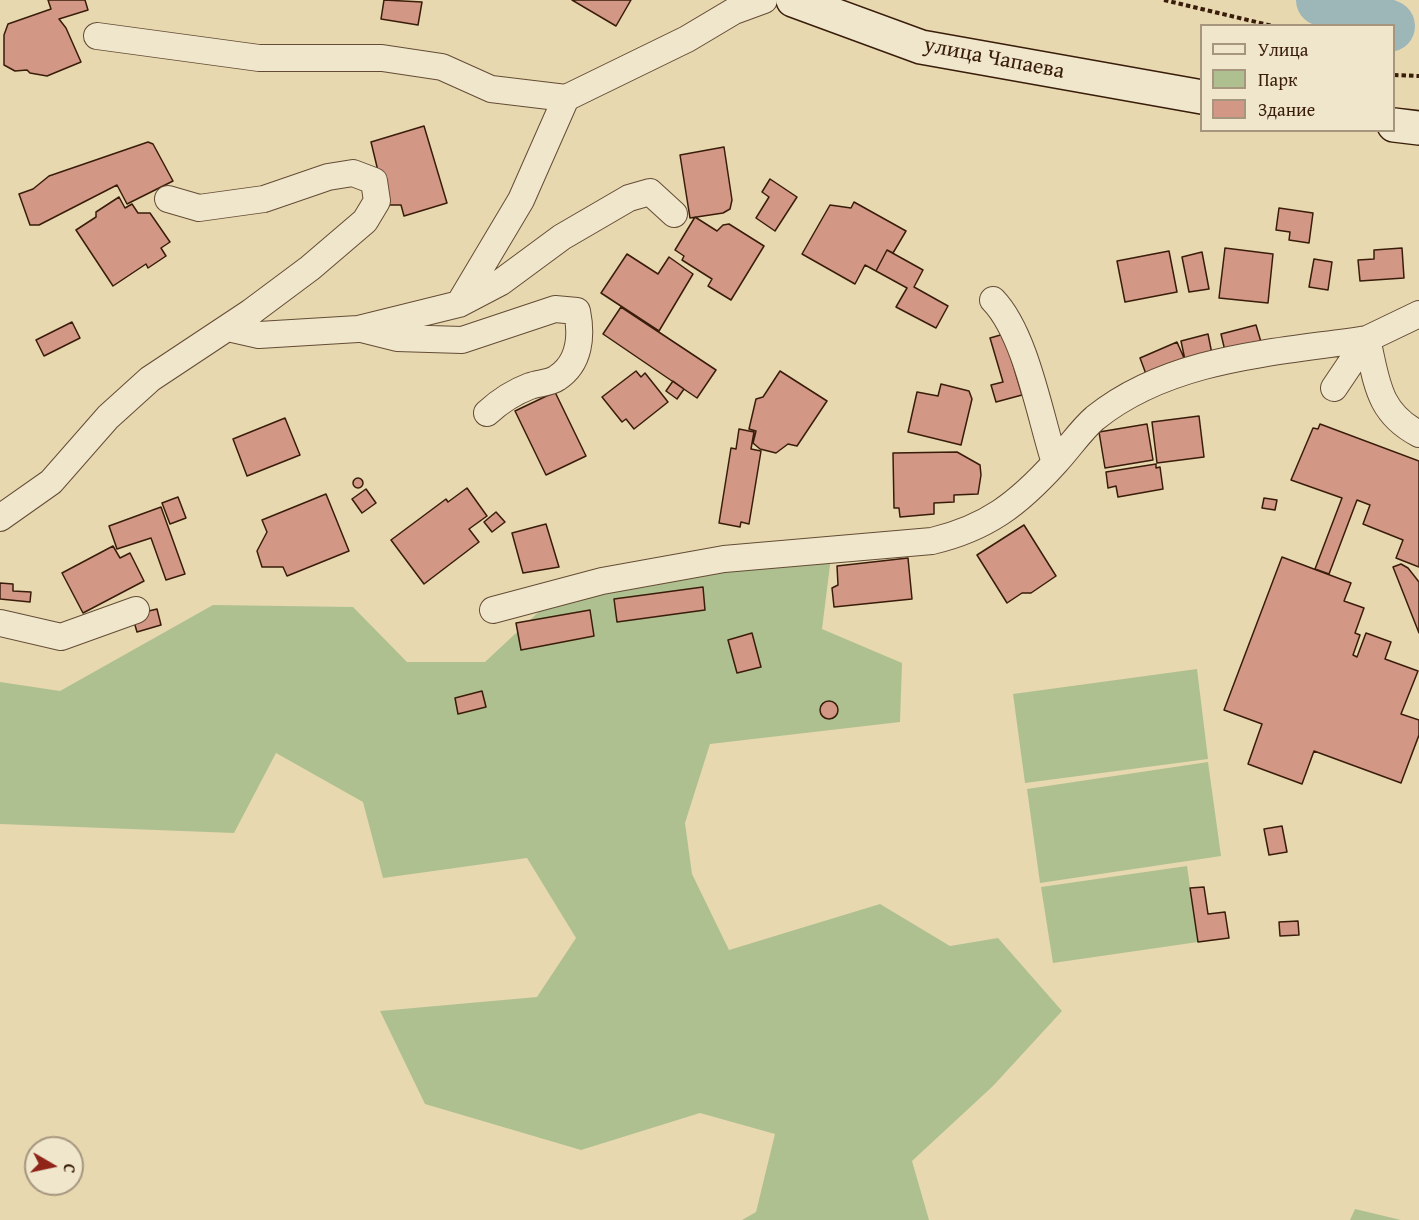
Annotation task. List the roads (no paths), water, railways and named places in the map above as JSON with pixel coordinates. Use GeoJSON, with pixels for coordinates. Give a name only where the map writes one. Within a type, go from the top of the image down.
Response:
{"type":"FeatureCollection","features":[{"type":"Feature","properties":{"kind":"street"},"geometry":{"type":"LineString","coordinates":[[97,36],[259,58],[382,58],[442,67],[490,89],[566,98],[687,39],[734,11],[764,0]]}},
{"type":"Feature","properties":{"kind":"street","name":"улица Чапаева"},"geometry":{"type":"LineString","coordinates":[[793,0],[921,47],[1200,97]]}},
{"type":"Feature","properties":{"kind":"street"},"geometry":{"type":"LineString","coordinates":[[459,304],[521,200],[566,98]]}},
{"type":"Feature","properties":{"kind":"street"},"geometry":{"type":"LineString","coordinates":[[1395,125],[1419,129]]}},
{"type":"Feature","properties":{"kind":"street"},"geometry":{"type":"LineString","coordinates":[[0,518],[51,482],[108,417],[150,379],[228,328],[310,268],[365,221],[377,201],[374,181],[353,173],[328,177],[264,199],[199,208],[168,199]]}},
{"type":"Feature","properties":{"kind":"street"},"geometry":{"type":"LineString","coordinates":[[228,328],[259,335],[358,328],[459,304],[501,282],[562,237],[629,198],[650,192],[674,214]]}},
{"type":"Feature","properties":{"kind":"street"},"geometry":{"type":"LineString","coordinates":[[993,300],[1006,314],[1033,388],[1055,463]]}},
{"type":"Feature","properties":{"kind":"street"},"geometry":{"type":"LineString","coordinates":[[358,328],[398,338],[462,340],[555,309],[577,311],[581,332],[575,357],[557,378],[531,386],[503,399],[488,413]]}},
{"type":"Feature","properties":{"kind":"street"},"geometry":{"type":"LineString","coordinates":[[493,610],[602,581],[724,559],[932,541],[964,534],[999,515],[1055,463],[1095,419],[1148,385],[1209,365],[1290,348],[1367,339],[1419,314]]}},
{"type":"Feature","properties":{"kind":"street"},"geometry":{"type":"LineString","coordinates":[[1334,388],[1367,339]]}},
{"type":"Feature","properties":{"kind":"street"},"geometry":{"type":"LineString","coordinates":[[1367,339],[1382,400],[1404,426],[1419,434]]}},
{"type":"Feature","properties":{"kind":"street"},"geometry":{"type":"LineString","coordinates":[[0,623],[61,637],[136,610]]}},
{"type":"Feature","properties":{"kind":"waterway"},"geometry":{"type":"LineString","coordinates":[[1322,0],[1384,24]]}}]}
